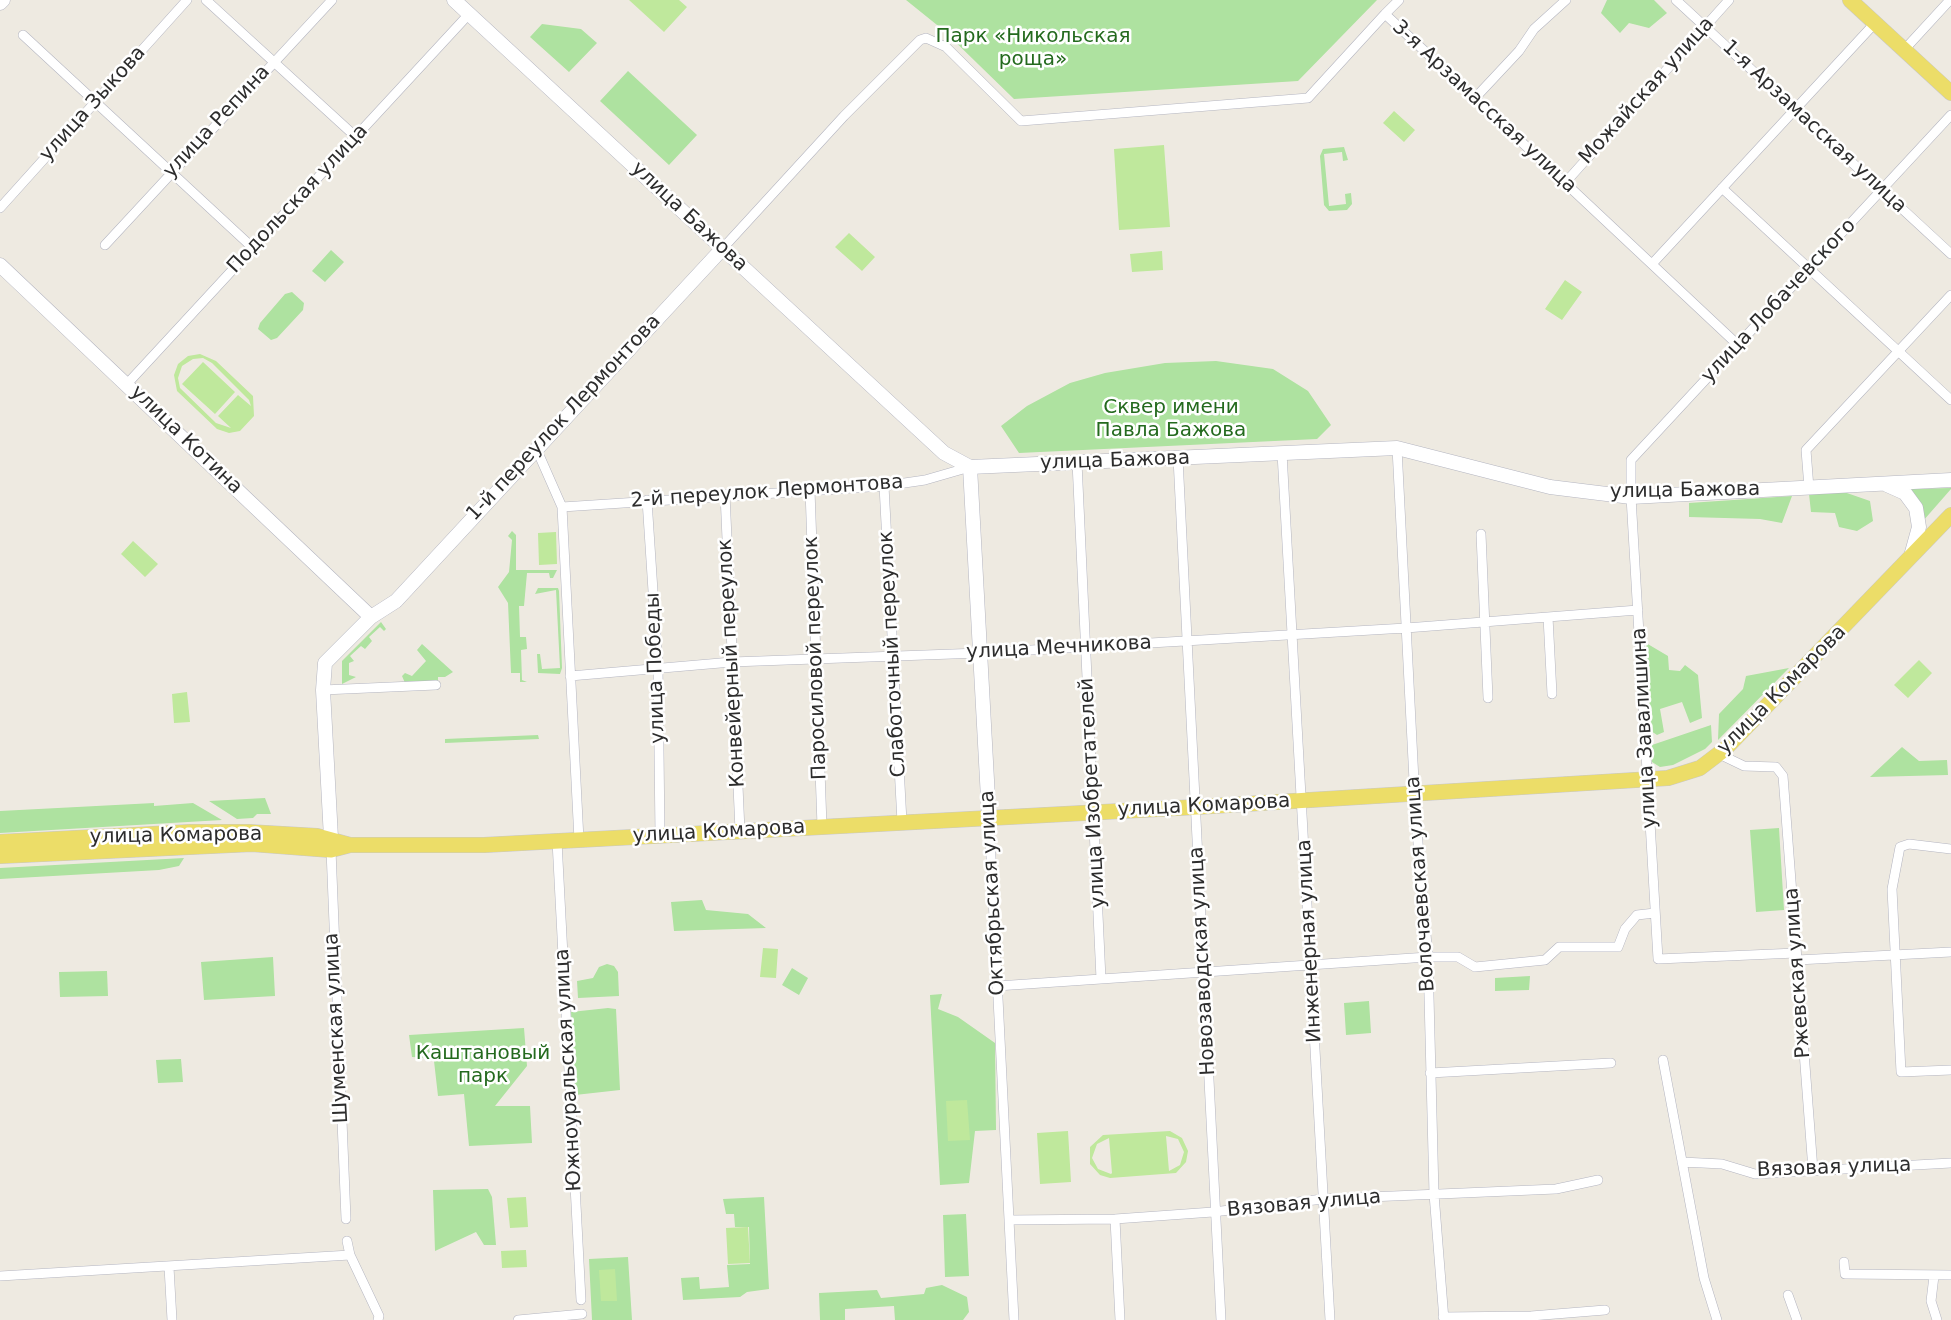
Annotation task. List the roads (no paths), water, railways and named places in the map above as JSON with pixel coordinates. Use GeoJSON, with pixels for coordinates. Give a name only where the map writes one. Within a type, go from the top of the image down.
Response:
{"type":"FeatureCollection","features":[{"type":"Feature","properties":{"kind":"main road"},"geometry":{"type":"LineString","coordinates":[[0,3],[3,0]]}},
{"type":"Feature","properties":{"kind":"main road","name":"улица Бажова"},"geometry":{"type":"LineString","coordinates":[[454,0],[944,453],[970,467],[1397,448],[1550,487],[1631,497],[1951,480]]}},
{"type":"Feature","properties":{"kind":"main road"},"geometry":{"type":"LineString","coordinates":[[1850,0],[1951,93]]}},
{"type":"Feature","properties":{"kind":"main road","name":"1-й переулок Лермонтова"},"geometry":{"type":"LineString","coordinates":[[331,844],[323,690],[325,663],[371,617],[396,601],[723,248]]}},
{"type":"Feature","properties":{"kind":"main road","name":"улица Котина"},"geometry":{"type":"LineString","coordinates":[[0,265],[371,617]]}},
{"type":"Feature","properties":{"kind":"main road","name":"Октябрьская улица"},"geometry":{"type":"LineString","coordinates":[[970,467],[989,817]]}},
{"type":"Feature","properties":{"kind":"main road"},"geometry":{"type":"LineString","coordinates":[[1882,484],[1905,493],[1916,508],[1919,527],[1911,556]]}},
{"type":"Feature","properties":{"kind":"main road","name":"улица Комарова"},"geometry":{"type":"LineString","coordinates":[[0,855],[252,844],[446,846],[1095,813],[1648,781],[1686,774],[1719,754],[1951,514]]}},
{"type":"Feature","properties":{"kind":"main road","name":"улица Комарова"},"geometry":{"type":"LineString","coordinates":[[0,842],[191,832],[248,832],[331,844]]}},
{"type":"Feature","properties":{"kind":"street","name":"улица Зыкова"},"geometry":{"type":"LineString","coordinates":[[0,208],[187,0]]}},
{"type":"Feature","properties":{"kind":"street"},"geometry":{"type":"LineString","coordinates":[[206,0],[356,137]]}},
{"type":"Feature","properties":{"kind":"street","name":"улица Репина"},"geometry":{"type":"LineString","coordinates":[[105,245],[170,172],[332,0]]}},
{"type":"Feature","properties":{"kind":"street"},"geometry":{"type":"LineString","coordinates":[[1385,14],[1399,0]]}},
{"type":"Feature","properties":{"kind":"street"},"geometry":{"type":"LineString","coordinates":[[1474,98],[1519,51],[1534,29],[1566,0]]}},
{"type":"Feature","properties":{"kind":"street","name":"1-я Арзамасская улица"},"geometry":{"type":"LineString","coordinates":[[1676,0],[1951,254]]}},
{"type":"Feature","properties":{"kind":"street","name":"Можайская улица"},"geometry":{"type":"LineString","coordinates":[[1565,183],[1729,0]]}},
{"type":"Feature","properties":{"kind":"street"},"geometry":{"type":"LineString","coordinates":[[1904,50],[1950,0]]}},
{"type":"Feature","properties":{"kind":"street","name":"Подольская улица"},"geometry":{"type":"LineString","coordinates":[[127,384],[469,14]]}},
{"type":"Feature","properties":{"kind":"street","name":"3-я Арзамасская улица"},"geometry":{"type":"LineString","coordinates":[[920,40],[934,39],[946,47],[1020,121],[1308,98],[1385,14],[1738,345]]}},
{"type":"Feature","properties":{"kind":"street"},"geometry":{"type":"LineString","coordinates":[[1652,264],[1875,23]]}},
{"type":"Feature","properties":{"kind":"street"},"geometry":{"type":"LineString","coordinates":[[23,35],[253,248]]}},
{"type":"Feature","properties":{"kind":"street","name":"1-й переулок Лермонтова"},"geometry":{"type":"LineString","coordinates":[[723,248],[844,116],[920,40]]}},
{"type":"Feature","properties":{"kind":"street","name":"улица Лобачевского"},"geometry":{"type":"LineString","coordinates":[[1631,497],[1631,460],[1951,115]]}},
{"type":"Feature","properties":{"kind":"street"},"geometry":{"type":"LineString","coordinates":[[1722,188],[1951,400]]}},
{"type":"Feature","properties":{"kind":"street"},"geometry":{"type":"LineString","coordinates":[[1809,488],[1806,450],[1951,295]]}},
{"type":"Feature","properties":{"kind":"street"},"geometry":{"type":"LineString","coordinates":[[536,448],[562,507],[579,840]]}},
{"type":"Feature","properties":{"kind":"street","name":"Волочаевская улица"},"geometry":{"type":"LineString","coordinates":[[1397,448],[1415,795],[1428,957],[1434,1194],[1443,1319]]}},
{"type":"Feature","properties":{"kind":"street","name":"Инженерная улица"},"geometry":{"type":"LineString","coordinates":[[1282,453],[1330,1320]]}},
{"type":"Feature","properties":{"kind":"street","name":"Новозаводская улица"},"geometry":{"type":"LineString","coordinates":[[1178,458],[1204,972],[1213,1212],[1221,1320]]}},
{"type":"Feature","properties":{"kind":"street","name":"улица Изобретателей"},"geometry":{"type":"LineString","coordinates":[[1077,462],[1101,979]]}},
{"type":"Feature","properties":{"kind":"street","name":"2-й переулок Лермонтова"},"geometry":{"type":"LineString","coordinates":[[562,507],[884,486],[925,480],[970,467]]}},
{"type":"Feature","properties":{"kind":"street","name":"Слаботочный переулок"},"geometry":{"type":"LineString","coordinates":[[884,486],[902,822]]}},
{"type":"Feature","properties":{"kind":"street","name":"Паросиловой переулок"},"geometry":{"type":"LineString","coordinates":[[810,490],[822,826]]}},
{"type":"Feature","properties":{"kind":"street","name":"Конвейерный переулок"},"geometry":{"type":"LineString","coordinates":[[725,495],[740,831]]}},
{"type":"Feature","properties":{"kind":"street","name":"улица Завалишина"},"geometry":{"type":"LineString","coordinates":[[1631,497],[1658,959],[1797,957]]}},
{"type":"Feature","properties":{"kind":"street","name":"улица Победы"},"geometry":{"type":"LineString","coordinates":[[647,500],[658,667],[660,835]]}},
{"type":"Feature","properties":{"kind":"street"},"geometry":{"type":"LineString","coordinates":[[1481,534],[1488,698]]}},
{"type":"Feature","properties":{"kind":"street","name":"улица Мечникова"},"geometry":{"type":"LineString","coordinates":[[570,676],[732,662],[1086,647],[1406,628],[1638,610]]}},
{"type":"Feature","properties":{"kind":"street"},"geometry":{"type":"LineString","coordinates":[[1548,617],[1552,694]]}},
{"type":"Feature","properties":{"kind":"street"},"geometry":{"type":"LineString","coordinates":[[323,690],[436,685]]}},
{"type":"Feature","properties":{"kind":"street","name":"Ржевская улица"},"geometry":{"type":"LineString","coordinates":[[1719,754],[1744,766],[1776,767],[1782,776],[1813,1170]]}},
{"type":"Feature","properties":{"kind":"street","name":"Октябрьская улица"},"geometry":{"type":"LineString","coordinates":[[989,817],[1014,1320]]}},
{"type":"Feature","properties":{"kind":"street","name":"Южноуральская улица"},"geometry":{"type":"LineString","coordinates":[[557,841],[581,1299]]}},
{"type":"Feature","properties":{"kind":"street","name":"Шуменская улица"},"geometry":{"type":"LineString","coordinates":[[331,844],[346,1219]]}},
{"type":"Feature","properties":{"kind":"street"},"geometry":{"type":"LineString","coordinates":[[1951,849],[1909,844],[1900,847],[1892,888],[1901,1072],[1951,1070]]}},
{"type":"Feature","properties":{"kind":"street"},"geometry":{"type":"LineString","coordinates":[[997,986],[1428,957],[1458,957],[1475,967],[1545,960],[1559,947],[1618,947],[1624,929],[1637,915],[1655,914]]}},
{"type":"Feature","properties":{"kind":"street"},"geometry":{"type":"LineString","coordinates":[[1797,957],[1951,952]]}},
{"type":"Feature","properties":{"kind":"street"},"geometry":{"type":"LineString","coordinates":[[1663,1060],[1704,1278],[1717,1320]]}},
{"type":"Feature","properties":{"kind":"street"},"geometry":{"type":"LineString","coordinates":[[1430,1073],[1611,1063]]}},
{"type":"Feature","properties":{"kind":"street","name":"Вязовая улица"},"geometry":{"type":"LineString","coordinates":[[1682,1162],[1722,1164],[1755,1174],[1951,1163]]}},
{"type":"Feature","properties":{"kind":"street","name":"Вязовая улица"},"geometry":{"type":"LineString","coordinates":[[1010,1220],[1115,1219],[1213,1212],[1323,1199],[1556,1189],[1598,1180]]}},
{"type":"Feature","properties":{"kind":"street"},"geometry":{"type":"LineString","coordinates":[[1115,1219],[1120,1320]]}},
{"type":"Feature","properties":{"kind":"street"},"geometry":{"type":"LineString","coordinates":[[348,1241],[350,1255],[379,1316],[378,1320]]}},
{"type":"Feature","properties":{"kind":"street"},"geometry":{"type":"LineString","coordinates":[[0,1276],[350,1255]]}},
{"type":"Feature","properties":{"kind":"street"},"geometry":{"type":"LineString","coordinates":[[1844,1262],[1845,1274],[1951,1275]]}},
{"type":"Feature","properties":{"kind":"street"},"geometry":{"type":"LineString","coordinates":[[169,1267],[172,1320]]}},
{"type":"Feature","properties":{"kind":"street"},"geometry":{"type":"LineString","coordinates":[[1934,1276],[1931,1301],[1937,1320]]}},
{"type":"Feature","properties":{"kind":"street"},"geometry":{"type":"LineString","coordinates":[[1788,1295],[1797,1320]]}},
{"type":"Feature","properties":{"kind":"street"},"geometry":{"type":"LineString","coordinates":[[1443,1319],[1569,1314],[1605,1310]]}},
{"type":"Feature","properties":{"kind":"street"},"geometry":{"type":"LineString","coordinates":[[518,1320],[582,1314]]}},
{"type":"Feature","properties":{"kind":"park label","name":"Парк «Никольская роща»"},"geometry":{"type":"Point","coordinates":[1033,48]}},
{"type":"Feature","properties":{"kind":"park label","name":"Сквер имени Павла Бажова"},"geometry":{"type":"Point","coordinates":[1171,420]}},
{"type":"Feature","properties":{"kind":"park label","name":"Каштановый парк"},"geometry":{"type":"Point","coordinates":[483,1066]}}]}
